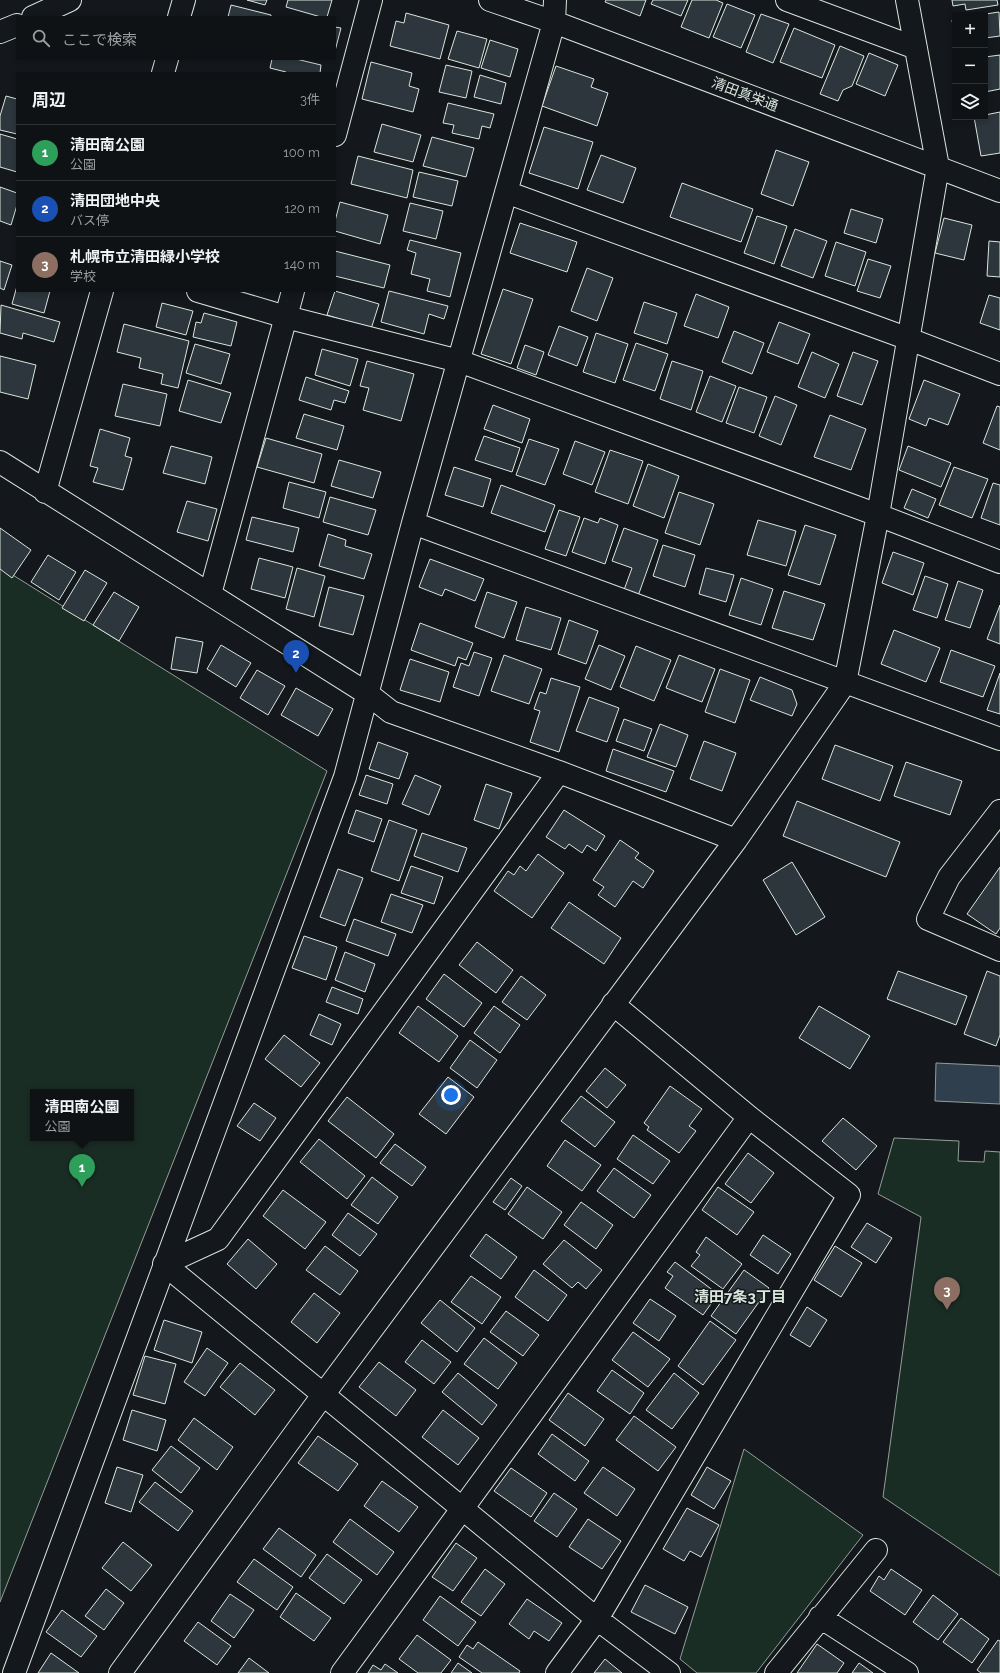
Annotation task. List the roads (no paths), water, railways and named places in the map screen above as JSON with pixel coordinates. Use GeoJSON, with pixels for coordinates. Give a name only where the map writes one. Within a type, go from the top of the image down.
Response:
{"type":"FeatureCollection","features":[{"type":"Feature","properties":{"kind":"street"},"geometry":{"type":"LineString","coordinates":[[35,16],[70,0]]}},
{"type":"Feature","properties":{"kind":"street"},"geometry":{"type":"LineString","coordinates":[[179,16],[184,0]]}},
{"type":"Feature","properties":{"kind":"street"},"geometry":{"type":"LineString","coordinates":[[336,131],[371,0]]}},
{"type":"Feature","properties":{"kind":"street","name":"清田真栄通"},"geometry":{"type":"LineString","coordinates":[[490,0],[554,22],[1000,191]]}},
{"type":"Feature","properties":{"kind":"street"},"geometry":{"type":"LineString","coordinates":[[14,1673],[345,777],[413,523],[554,22],[555,0]]}},
{"type":"Feature","properties":{"kind":"street"},"geometry":{"type":"LineString","coordinates":[[787,0],[916,48]]}},
{"type":"Feature","properties":{"kind":"street"},"geometry":{"type":"LineString","coordinates":[[120,1673],[323,1395],[736,840],[844,683],[878,515],[938,167],[907,0]]}},
{"type":"Feature","properties":{"kind":"street"},"geometry":{"type":"LineString","coordinates":[[0,32],[16,24]]}},
{"type":"Feature","properties":{"kind":"street"},"geometry":{"type":"LineString","coordinates":[[163,72],[167,60]]}},
{"type":"Feature","properties":{"kind":"street"},"geometry":{"type":"LineString","coordinates":[[506,192],[909,339],[1000,374]]}},
{"type":"Feature","properties":{"kind":"street"},"geometry":{"type":"LineString","coordinates":[[45,492],[102,292]]}},
{"type":"Feature","properties":{"kind":"street"},"geometry":{"type":"LineString","coordinates":[[201,292],[286,317],[459,361],[878,515],[1000,562]]}},
{"type":"Feature","properties":{"kind":"street"},"geometry":{"type":"LineString","coordinates":[[210,594],[293,292]]}},
{"type":"Feature","properties":{"kind":"street"},"geometry":{"type":"LineString","coordinates":[[0,462],[45,492],[368,694],[391,712],[559,772],[736,840]]}},
{"type":"Feature","properties":{"kind":"street"},"geometry":{"type":"LineString","coordinates":[[413,523],[844,683],[1000,739]]}},
{"type":"Feature","properties":{"kind":"street"},"geometry":{"type":"LineString","coordinates":[[164,1264],[218,1239],[559,772]]}},
{"type":"Feature","properties":{"kind":"street"},"geometry":{"type":"LineString","coordinates":[[1000,811],[949,877],[928,919],[1000,950]]}},
{"type":"Feature","properties":{"kind":"street"},"geometry":{"type":"LineString","coordinates":[[557,1673],[597,1619],[849,1195],[749,1117],[613,1004]]}},
{"type":"Feature","properties":{"kind":"street"},"geometry":{"type":"LineString","coordinates":[[342,1673],[749,1117]]}},
{"type":"Feature","properties":{"kind":"street"},"geometry":{"type":"LineString","coordinates":[[164,1264],[597,1619],[669,1673]]}},
{"type":"Feature","properties":{"kind":"street"},"geometry":{"type":"LineString","coordinates":[[776,1673],[876,1550]]}},
{"type":"Feature","properties":{"kind":"street"},"geometry":{"type":"LineString","coordinates":[[820,1617],[907,1673]]}},
{"type":"Feature","properties":{"kind":"water"},"geometry":{"type":"Polygon","coordinates":[[[936,1063],[1000,1066],[1000,1104],[935,1101],[936,1063]]]}},
{"type":"Feature","properties":{"kind":"place","name":"清田団地中央"},"geometry":{"type":"Point","coordinates":[296,673]}},
{"type":"Feature","properties":{"kind":"place","name":"清田南公園"},"geometry":{"type":"Point","coordinates":[82,1187]}},
{"type":"Feature","properties":{"kind":"place","name":"札幌市立清田緑小学校"},"geometry":{"type":"Point","coordinates":[947,1310]}},
{"type":"Feature","properties":{"kind":"district","name":"清田7条3丁目"},"geometry":{"type":"Point","coordinates":[740,1297]}}]}
